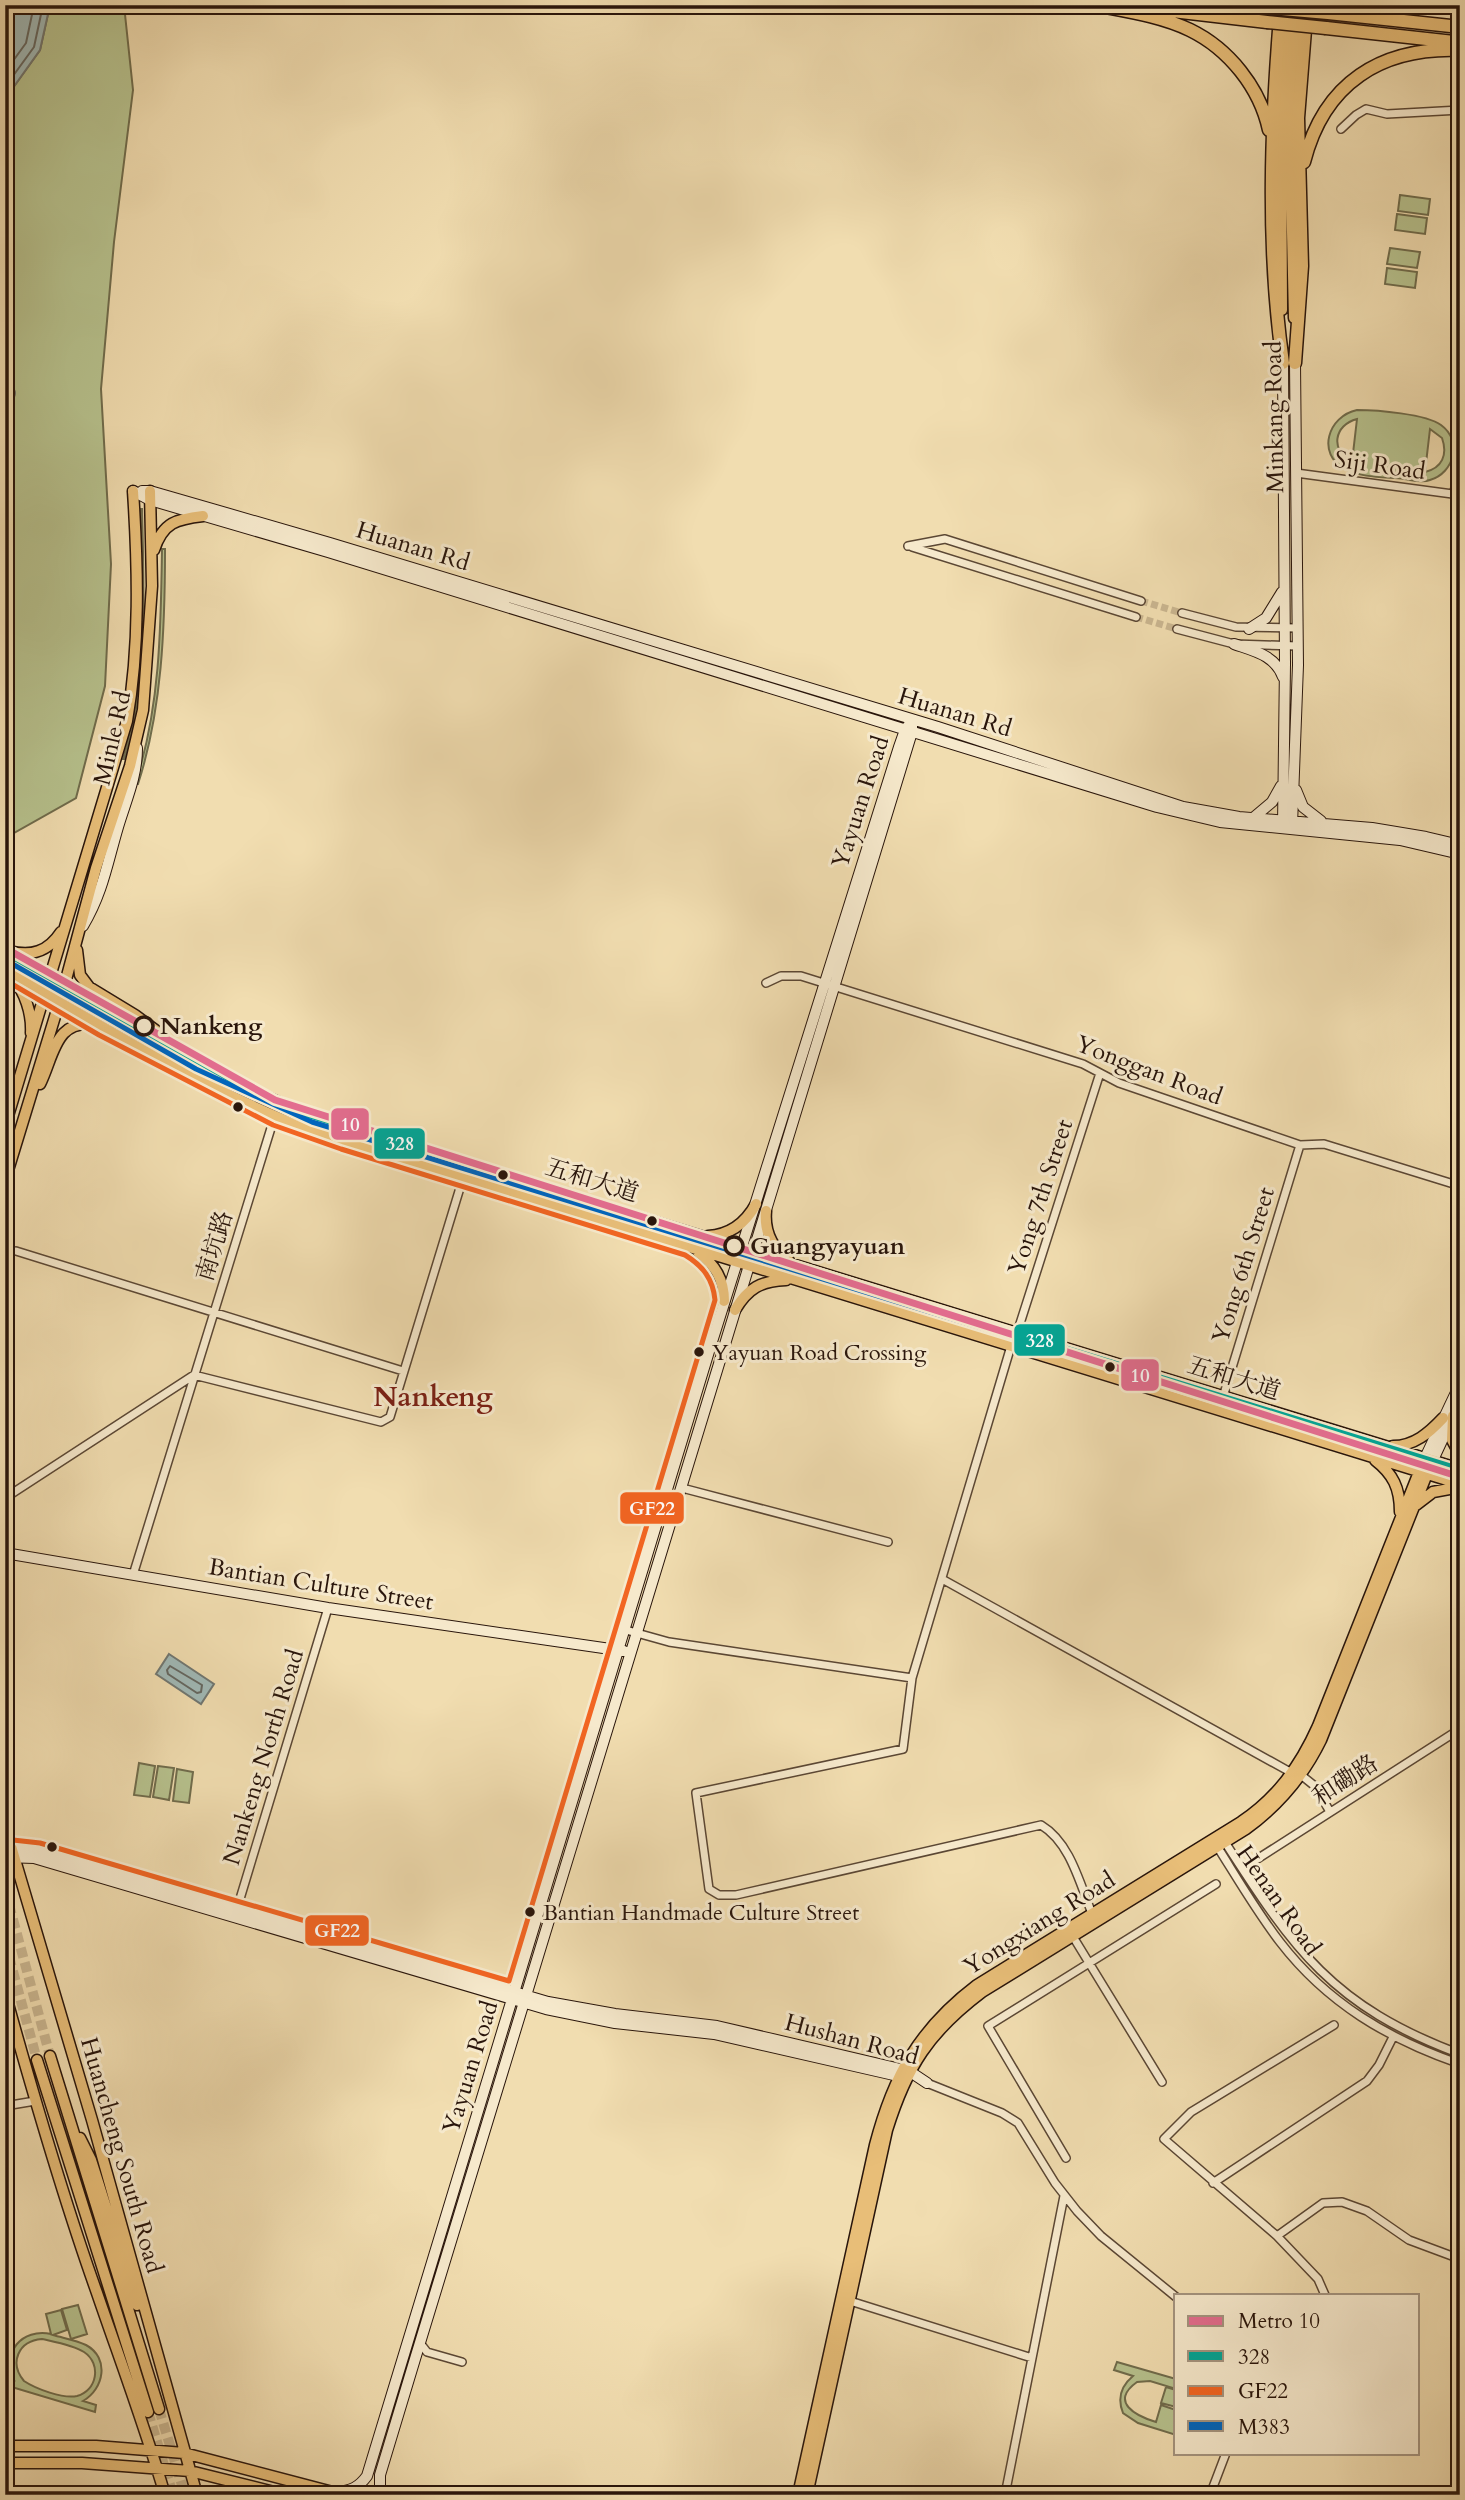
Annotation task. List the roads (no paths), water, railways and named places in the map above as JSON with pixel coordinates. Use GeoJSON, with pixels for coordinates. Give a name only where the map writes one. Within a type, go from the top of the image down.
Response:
{"type":"FeatureCollection","features":[{"type":"Feature","properties":{"kind":"highway"},"geometry":{"type":"LineString","coordinates":[[1095,5],[1192,30],[1233,62],[1244,75],[1264,113],[1273,169]]}},
{"type":"Feature","properties":{"kind":"highway"},"geometry":{"type":"LineString","coordinates":[[1127,5],[1460,43]]}},
{"type":"Feature","properties":{"kind":"highway"},"geometry":{"type":"LineString","coordinates":[[1237,5],[1460,27]]}},
{"type":"Feature","properties":{"kind":"highway"},"geometry":{"type":"LineString","coordinates":[[1289,363],[1301,286],[1298,118],[1307,5]]}},
{"type":"Feature","properties":{"kind":"highway"},"geometry":{"type":"LineString","coordinates":[[1275,7],[1275,299],[1289,363]]}},
{"type":"Feature","properties":{"kind":"highway"},"geometry":{"type":"LineString","coordinates":[[1300,186],[1304,161],[1316,125],[1349,82],[1392,57],[1414,52],[1460,50]]}},
{"type":"Feature","properties":{"kind":"main road","name":"Minkang Road"},"geometry":{"type":"LineString","coordinates":[[1287,825],[1294,784],[1297,646],[1295,436],[1289,363],[1280,132],[1288,5]]}},
{"type":"Feature","properties":{"kind":"main road","name":"Minkang Road"},"geometry":{"type":"LineString","coordinates":[[1287,825],[1284,779],[1284,436],[1289,363],[1290,91],[1297,5]]}},
{"type":"Feature","properties":{"kind":"main road"},"geometry":{"type":"LineString","coordinates":[[1284,436],[1295,436]]}},
{"type":"Feature","properties":{"kind":"main road","name":"Huanan Rd"},"geometry":{"type":"LineString","coordinates":[[133,491],[330,543],[912,720],[1183,807],[1287,825],[1400,840],[1460,854]]}},
{"type":"Feature","properties":{"kind":"main road","name":"Minle Rd"},"geometry":{"type":"LineString","coordinates":[[50,979],[119,752],[132,688],[137,600],[133,491]]}},
{"type":"Feature","properties":{"kind":"main road","name":"Huanan Rd"},"geometry":{"type":"LineString","coordinates":[[150,496],[203,516],[1169,811],[1228,824],[1328,824],[1401,832],[1460,845]]}},
{"type":"Feature","properties":{"kind":"main road","name":"Minle Rd"},"geometry":{"type":"LineString","coordinates":[[64,987],[96,868],[137,737],[148,668],[150,496]]}},
{"type":"Feature","properties":{"kind":"main road"},"geometry":{"type":"LineString","coordinates":[[151,559],[157,540],[168,526],[182,518],[203,516]]}},
{"type":"Feature","properties":{"kind":"main road"},"geometry":{"type":"LineString","coordinates":[[1250,629],[1273,610],[1284,589]]}},
{"type":"Feature","properties":{"kind":"main road"},"geometry":{"type":"LineString","coordinates":[[1234,644],[1271,659],[1280,671],[1285,685]]}},
{"type":"Feature","properties":{"kind":"main road","name":"Yayuan Road"},"geometry":{"type":"LineString","coordinates":[[340,2494],[362,2484],[367,2476],[724,1301],[829,986],[912,720]]}},
{"type":"Feature","properties":{"kind":"main road"},"geometry":{"type":"LineString","coordinates":[[1252,818],[1272,802],[1284,779]]}},
{"type":"Feature","properties":{"kind":"main road"},"geometry":{"type":"LineString","coordinates":[[1294,784],[1299,800],[1308,812],[1328,824]]}},
{"type":"Feature","properties":{"kind":"main road"},"geometry":{"type":"LineString","coordinates":[[5,952],[40,952],[53,943],[66,924]]}},
{"type":"Feature","properties":{"kind":"main road"},"geometry":{"type":"LineString","coordinates":[[78,935],[78,968],[89,987],[135,1015],[195,1059]]}},
{"type":"Feature","properties":{"kind":"main road","name":"五和大道"},"geometry":{"type":"LineString","coordinates":[[5,952],[236,1083],[307,1115],[1460,1469]]}},
{"type":"Feature","properties":{"kind":"main road"},"geometry":{"type":"LineString","coordinates":[[5,970],[15,979],[26,1000],[30,1012],[30,1044]]}},
{"type":"Feature","properties":{"kind":"main road","name":"五和大道"},"geometry":{"type":"LineString","coordinates":[[5,970],[103,1027],[229,1094],[309,1130],[1460,1485]]}},
{"type":"Feature","properties":{"kind":"main road"},"geometry":{"type":"LineString","coordinates":[[5,1126],[50,979]]}},
{"type":"Feature","properties":{"kind":"main road","name":"Yayuan Road"},"geometry":{"type":"LineString","coordinates":[[380,2495],[380,2475],[766,1211],[829,986]]}},
{"type":"Feature","properties":{"kind":"main road"},"geometry":{"type":"LineString","coordinates":[[5,1180],[64,987]]}},
{"type":"Feature","properties":{"kind":"main road"},"geometry":{"type":"LineString","coordinates":[[29,1103],[61,1035],[79,1025],[103,1027]]}},
{"type":"Feature","properties":{"kind":"main road"},"geometry":{"type":"LineString","coordinates":[[14,1098],[29,1103]]}},
{"type":"Feature","properties":{"kind":"main road"},"geometry":{"type":"LineString","coordinates":[[698,1234],[716,1235],[730,1231],[747,1218],[755,1205]]}},
{"type":"Feature","properties":{"kind":"main road"},"geometry":{"type":"LineString","coordinates":[[766,1211],[765,1227],[769,1238],[786,1258],[801,1267]]}},
{"type":"Feature","properties":{"kind":"main road"},"geometry":{"type":"LineString","coordinates":[[689,1247],[717,1270],[722,1281],[724,1301]]}},
{"type":"Feature","properties":{"kind":"main road"},"geometry":{"type":"LineString","coordinates":[[735,1310],[745,1294],[762,1283],[798,1281]]}},
{"type":"Feature","properties":{"kind":"main road"},"geometry":{"type":"LineString","coordinates":[[710,1348],[723,1352]]}},
{"type":"Feature","properties":{"kind":"main road"},"geometry":{"type":"LineString","coordinates":[[1429,1459],[1460,1384]]}},
{"type":"Feature","properties":{"kind":"main road"},"geometry":{"type":"LineString","coordinates":[[1384,1444],[1401,1446],[1414,1442],[1448,1417],[1460,1402]]}},
{"type":"Feature","properties":{"kind":"main road"},"geometry":{"type":"LineString","coordinates":[[1448,1417],[1452,1440],[1460,1454]]}},
{"type":"Feature","properties":{"kind":"main road"},"geometry":{"type":"LineString","coordinates":[[1369,1440],[1365,1454],[1394,1478],[1400,1503],[1398,1523]]}},
{"type":"Feature","properties":{"kind":"main road","name":"Yongxiang Road"},"geometry":{"type":"LineString","coordinates":[[1297,1774],[1398,1523],[1429,1459]]}},
{"type":"Feature","properties":{"kind":"main road","name":"Yongxiang Road"},"geometry":{"type":"LineString","coordinates":[[798,2495],[884,2111],[931,2026],[964,1995],[1219,1841],[1246,1829],[1272,1808],[1314,1755],[1329,1722],[1411,1513],[1423,1472]]}},
{"type":"Feature","properties":{"kind":"main road"},"geometry":{"type":"LineString","coordinates":[[1411,1513],[1420,1501],[1433,1492],[1460,1485]]}},
{"type":"Feature","properties":{"kind":"main road","name":"Bantian Culture Street"},"geometry":{"type":"LineString","coordinates":[[5,1553],[328,1608],[631,1652]]}},
{"type":"Feature","properties":{"kind":"main road","name":"Huancheng South Road"},"geometry":{"type":"LineString","coordinates":[[5,1826],[9,1853],[92,2120],[197,2495]]}},
{"type":"Feature","properties":{"kind":"main road","name":"Hushan Road"},"geometry":{"type":"LineString","coordinates":[[9,1853],[235,1913],[525,1999],[717,2026],[904,2074],[928,2083]]}},
{"type":"Feature","properties":{"kind":"main road","name":"Yongxiang Road"},"geometry":{"type":"LineString","coordinates":[[807,2495],[887,2130],[904,2074],[937,2031],[969,2002],[1072,1935],[1094,1917]]}},
{"type":"Feature","properties":{"kind":"main road"},"geometry":{"type":"LineString","coordinates":[[5,1993],[35,2101],[165,2495]]}},
{"type":"Feature","properties":{"kind":"main road","name":"Huancheng South Road"},"geometry":{"type":"LineString","coordinates":[[37,2060],[154,2410],[50,2056]]}},
{"type":"Feature","properties":{"kind":"main road"},"geometry":{"type":"LineString","coordinates":[[65,2108],[91,2160],[130,2288],[153,2343]]}},
{"type":"Feature","properties":{"kind":"main road"},"geometry":{"type":"LineString","coordinates":[[64,2146],[97,2294]]}},
{"type":"Feature","properties":{"kind":"main road"},"geometry":{"type":"LineString","coordinates":[[5,2446],[72,2445],[184,2453],[340,2494]]}},
{"type":"Feature","properties":{"kind":"main road"},"geometry":{"type":"LineString","coordinates":[[5,2463],[82,2463],[190,2471],[286,2495]]}},
{"type":"Feature","properties":{"kind":"street"},"geometry":{"type":"LineString","coordinates":[[1341,129],[1366,109],[1387,114],[1460,110]]}},
{"type":"Feature","properties":{"kind":"street"},"geometry":{"type":"LineString","coordinates":[[1457,495],[1460,454]]}},
{"type":"Feature","properties":{"kind":"street","name":"Siji Road"},"geometry":{"type":"LineString","coordinates":[[1296,473],[1457,495]]}},
{"type":"Feature","properties":{"kind":"street"},"geometry":{"type":"LineString","coordinates":[[1136,617],[908,546],[945,539],[1142,601]]}},
{"type":"Feature","properties":{"kind":"street"},"geometry":{"type":"LineString","coordinates":[[1182,613],[1250,629],[1297,628]]}},
{"type":"Feature","properties":{"kind":"street"},"geometry":{"type":"LineString","coordinates":[[1177,629],[1234,644],[1297,646]]}},
{"type":"Feature","properties":{"kind":"street","name":"Yonggan Road"},"geometry":{"type":"LineString","coordinates":[[766,983],[791,975],[829,986],[1083,1064],[1119,1083],[1300,1145],[1324,1144],[1460,1186]]}},
{"type":"Feature","properties":{"kind":"street","name":"Yong 7th Street"},"geometry":{"type":"LineString","coordinates":[[1017,1333],[1100,1073]]}},
{"type":"Feature","properties":{"kind":"street","name":"南坑路"},"geometry":{"type":"LineString","coordinates":[[133,1575],[271,1128]]}},
{"type":"Feature","properties":{"kind":"street","name":"Yong 6th Street"},"geometry":{"type":"LineString","coordinates":[[1223,1397],[1300,1145]]}},
{"type":"Feature","properties":{"kind":"street"},"geometry":{"type":"LineString","coordinates":[[5,1498],[194,1375],[381,1422],[390,1418],[463,1178]]}},
{"type":"Feature","properties":{"kind":"street"},"geometry":{"type":"LineString","coordinates":[[16,1251],[403,1371]]}},
{"type":"Feature","properties":{"kind":"street"},"geometry":{"type":"LineString","coordinates":[[1011,1346],[912,1678],[903,1749],[696,1793],[709,1889],[719,1895],[736,1895],[1041,1825],[1062,1843],[1094,1917]]}},
{"type":"Feature","properties":{"kind":"street"},"geometry":{"type":"LineString","coordinates":[[682,1488],[888,1542]]}},
{"type":"Feature","properties":{"kind":"street"},"geometry":{"type":"LineString","coordinates":[[942,1579],[1297,1774],[1316,1787],[1331,1812]]}},
{"type":"Feature","properties":{"kind":"street","name":"Nankeng North Road"},"geometry":{"type":"LineString","coordinates":[[235,1913],[328,1608]]}},
{"type":"Feature","properties":{"kind":"street"},"geometry":{"type":"LineString","coordinates":[[626,1630],[669,1642],[912,1678]]}},
{"type":"Feature","properties":{"kind":"street","name":"和磡路"},"geometry":{"type":"LineString","coordinates":[[1251,1863],[1460,1729]]}},
{"type":"Feature","properties":{"kind":"street","name":"Henan Road"},"geometry":{"type":"LineString","coordinates":[[1219,1841],[1273,1933],[1306,1973],[1341,2005],[1393,2037],[1460,2064]]}},
{"type":"Feature","properties":{"kind":"street","name":"Henan Road"},"geometry":{"type":"LineString","coordinates":[[1219,1841],[1284,1931],[1329,1981],[1369,2012],[1460,2054]]}},
{"type":"Feature","properties":{"kind":"street"},"geometry":{"type":"LineString","coordinates":[[1066,2158],[988,2026],[1216,1884]]}},
{"type":"Feature","properties":{"kind":"street"},"geometry":{"type":"LineString","coordinates":[[1072,1935],[1162,2082]]}},
{"type":"Feature","properties":{"kind":"street"},"geometry":{"type":"LineString","coordinates":[[1325,2294],[1318,2280],[1277,2236],[1164,2139],[1191,2112],[1334,2025]]}},
{"type":"Feature","properties":{"kind":"street"},"geometry":{"type":"LineString","coordinates":[[1213,2183],[1367,2081],[1379,2065],[1393,2037]]}},
{"type":"Feature","properties":{"kind":"street"},"geometry":{"type":"LineString","coordinates":[[928,2083],[1002,2113],[1018,2123],[1064,2196],[1101,2236],[1174,2295]]}},
{"type":"Feature","properties":{"kind":"street"},"geometry":{"type":"LineString","coordinates":[[5,2106],[35,2101]]}},
{"type":"Feature","properties":{"kind":"street"},"geometry":{"type":"LineString","coordinates":[[1005,2495],[1064,2196]]}},
{"type":"Feature","properties":{"kind":"street"},"geometry":{"type":"LineString","coordinates":[[1277,2236],[1323,2203],[1342,2202],[1367,2211],[1409,2240],[1460,2259]]}},
{"type":"Feature","properties":{"kind":"street"},"geometry":{"type":"LineString","coordinates":[[850,2301],[1032,2358]]}},
{"type":"Feature","properties":{"kind":"street"},"geometry":{"type":"LineString","coordinates":[[420,2341],[427,2352],[462,2362]]}},
{"type":"Feature","properties":{"kind":"street"},"geometry":{"type":"LineString","coordinates":[[415,2359],[427,2352]]}},
{"type":"Feature","properties":{"kind":"street"},"geometry":{"type":"LineString","coordinates":[[1210,2495],[1226,2454]]}},
{"type":"Feature","properties":{"kind":"street"},"geometry":{"type":"LineString","coordinates":[[1455,2495],[1460,2480]]}},
{"type":"Feature","properties":{"kind":"water"},"geometry":{"type":"Polygon","coordinates":[[[5,5],[50,5],[40,50],[5,99],[5,5]]]}},
{"type":"Feature","properties":{"kind":"water"},"geometry":{"type":"Polygon","coordinates":[[[5,360],[15,393],[8,420],[5,420],[5,360]]]}},
{"type":"Feature","properties":{"kind":"water"},"geometry":{"type":"Polygon","coordinates":[[[169,1654],[214,1684],[201,1704],[156,1674],[169,1654]]]}},
{"type":"Feature","properties":{"kind":"tunnel"},"geometry":{"type":"LineString","coordinates":[[1141,601],[1182,613]]}},
{"type":"Feature","properties":{"kind":"tunnel"},"geometry":{"type":"LineString","coordinates":[[1136,617],[1177,629]]}},
{"type":"Feature","properties":{"kind":"tunnel"},"geometry":{"type":"LineString","coordinates":[[5,1890],[50,2056]]}},
{"type":"Feature","properties":{"kind":"tunnel"},"geometry":{"type":"LineString","coordinates":[[5,1942],[37,2060]]}},
{"type":"Feature","properties":{"kind":"tunnel"},"geometry":{"type":"LineString","coordinates":[[159,2409],[185,2495]]}},
{"type":"Feature","properties":{"kind":"tunnel"},"geometry":{"type":"LineString","coordinates":[[148,2412],[173,2495]]}},
{"type":"Feature","properties":{"kind":"metro line","name":"10"},"geometry":{"type":"LineString","coordinates":[[5,948],[275,1100],[1460,1477]]}},
{"type":"Feature","properties":{"kind":"place","name":"Nankeng"},"geometry":{"type":"Point","coordinates":[144,1026]}},
{"type":"Feature","properties":{"kind":"place","name":"Guangyayuan"},"geometry":{"type":"Point","coordinates":[734,1246]}},
{"type":"Feature","properties":{"kind":"place","name":"Yayuan Road Crossing"},"geometry":{"type":"Point","coordinates":[699,1352]}},
{"type":"Feature","properties":{"kind":"place","name":"Bantian Handmade Culture Street"},"geometry":{"type":"Point","coordinates":[530,1912]}},
{"type":"Feature","properties":{"kind":"district","name":"Nankeng"},"geometry":{"type":"Point","coordinates":[433,1396]}}]}
